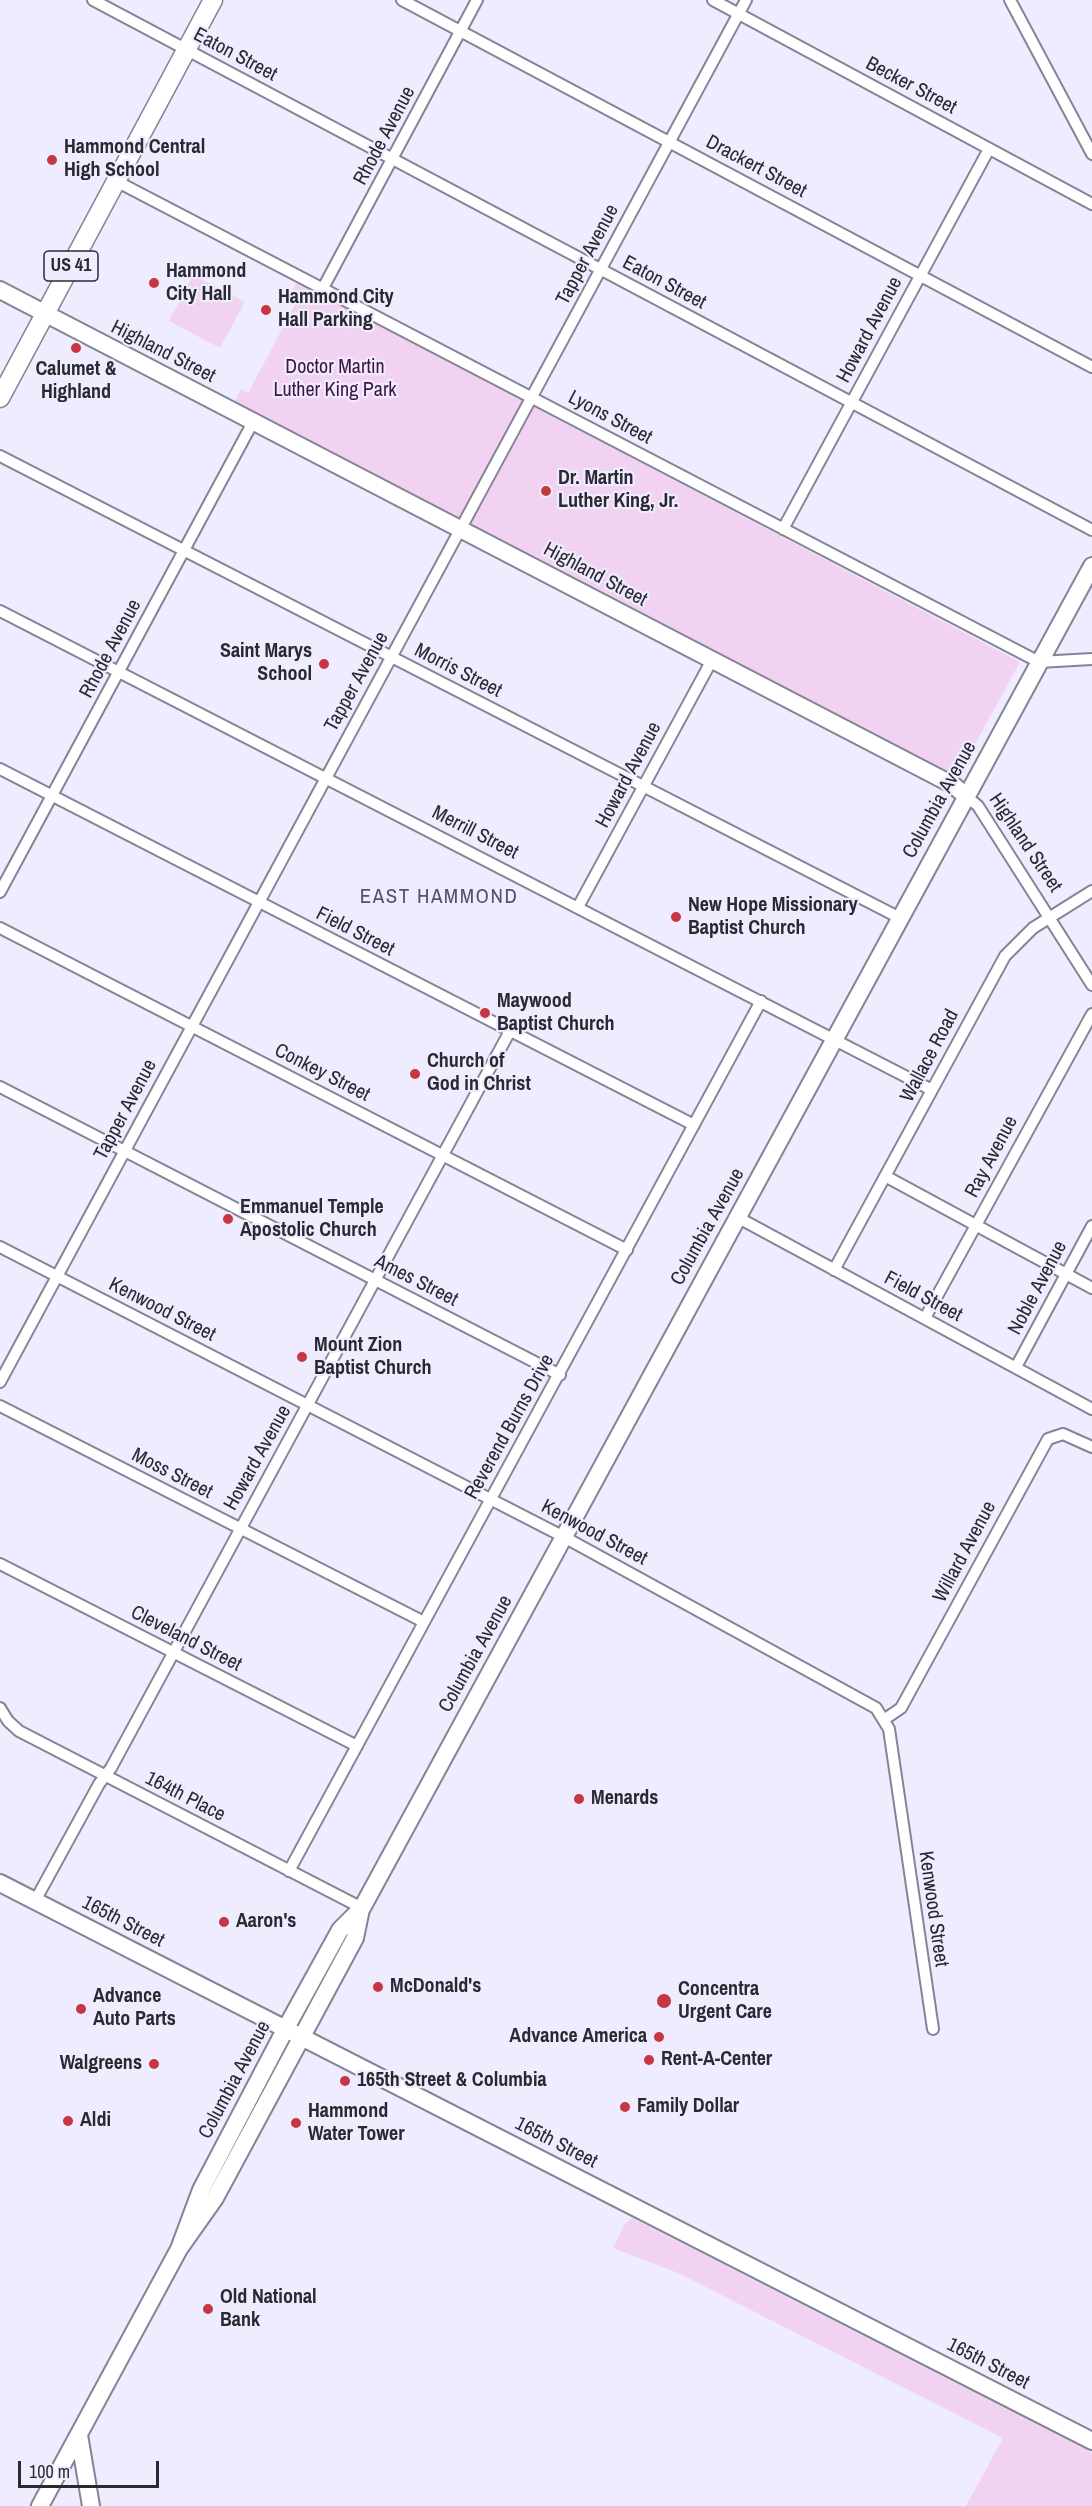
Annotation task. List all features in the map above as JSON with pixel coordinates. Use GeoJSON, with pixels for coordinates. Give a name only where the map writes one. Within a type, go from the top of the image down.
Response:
{"type":"FeatureCollection","features":[{"type":"Feature","properties":{"kind":"main road","name":"US 41"},"geometry":{"type":"LineString","coordinates":[[0,398],[213,0]]}},
{"type":"Feature","properties":{"kind":"street","name":"Eaton Street"},"geometry":{"type":"LineString","coordinates":[[93,0],[1092,531]]}},
{"type":"Feature","properties":{"kind":"street","name":"Drackert Street"},"geometry":{"type":"LineString","coordinates":[[402,0],[1092,367]]}},
{"type":"Feature","properties":{"kind":"street","name":"Rhode Avenue"},"geometry":{"type":"LineString","coordinates":[[323,288],[477,0]]}},
{"type":"Feature","properties":{"kind":"street","name":"Becker Street"},"geometry":{"type":"LineString","coordinates":[[713,0],[1092,204]]}},
{"type":"Feature","properties":{"kind":"street","name":"Tapper Avenue"},"geometry":{"type":"LineString","coordinates":[[0,1382],[746,0]]}},
{"type":"Feature","properties":{"kind":"street"},"geometry":{"type":"LineString","coordinates":[[1010,0],[1092,154]]}},
{"type":"Feature","properties":{"kind":"street","name":"Howard Avenue"},"geometry":{"type":"LineString","coordinates":[[783,529],[989,149]]}},
{"type":"Feature","properties":{"kind":"street","name":"Lyons Street"},"geometry":{"type":"LineString","coordinates":[[116,181],[1039,662]]}},
{"type":"Feature","properties":{"kind":"street","name":"Highland Street"},"geometry":{"type":"LineString","coordinates":[[0,290],[953,785],[978,806],[1092,985]]}},
{"type":"Feature","properties":{"kind":"street","name":"Rhode Avenue"},"geometry":{"type":"LineString","coordinates":[[0,892],[253,422]]}},
{"type":"Feature","properties":{"kind":"street","name":"Morris Street"},"geometry":{"type":"LineString","coordinates":[[0,456],[900,918]]}},
{"type":"Feature","properties":{"kind":"street","name":"Columbia Avenue"},"geometry":{"type":"LineString","coordinates":[[40,2506],[179,2249],[215,2198],[355,1938],[362,1908],[1092,566]]}},
{"type":"Feature","properties":{"kind":"street","name":"Merrill Street"},"geometry":{"type":"LineString","coordinates":[[0,611],[835,1038],[932,1090]]}},
{"type":"Feature","properties":{"kind":"street"},"geometry":{"type":"LineString","coordinates":[[1039,662],[1092,659]]}},
{"type":"Feature","properties":{"kind":"street","name":"Howard Avenue"},"geometry":{"type":"LineString","coordinates":[[578,907],[712,660]]}},
{"type":"Feature","properties":{"kind":"street","name":"Field Street"},"geometry":{"type":"LineString","coordinates":[[0,769],[694,1125]]}},
{"type":"Feature","properties":{"kind":"street","name":"Wallace Road"},"geometry":{"type":"LineString","coordinates":[[834,1270],[1005,956],[1023,935],[1092,891]]}},
{"type":"Feature","properties":{"kind":"street","name":"Conkey Street"},"geometry":{"type":"LineString","coordinates":[[0,928],[627,1250]]}},
{"type":"Feature","properties":{"kind":"street","name":"Reverend Burns Drive"},"geometry":{"type":"LineString","coordinates":[[290,1870],[761,1001]]}},
{"type":"Feature","properties":{"kind":"street","name":"Ray Avenue"},"geometry":{"type":"LineString","coordinates":[[925,1318],[1092,1014]]}},
{"type":"Feature","properties":{"kind":"street","name":"Howard Avenue"},"geometry":{"type":"LineString","coordinates":[[35,1901],[173,1652],[510,1031]]}},
{"type":"Feature","properties":{"kind":"street","name":"Ames Street"},"geometry":{"type":"LineString","coordinates":[[0,1087],[560,1375]]}},
{"type":"Feature","properties":{"kind":"street"},"geometry":{"type":"LineString","coordinates":[[885,1176],[1092,1288]]}},
{"type":"Feature","properties":{"kind":"street","name":"Field Street"},"geometry":{"type":"LineString","coordinates":[[737,1217],[1092,1409]]}},
{"type":"Feature","properties":{"kind":"street","name":"Noble Avenue"},"geometry":{"type":"LineString","coordinates":[[1016,1367],[1092,1227]]}},
{"type":"Feature","properties":{"kind":"street","name":"Kenwood Street"},"geometry":{"type":"LineString","coordinates":[[0,1247],[564,1537],[865,1700],[885,1719],[889,1730],[933,2030]]}},
{"type":"Feature","properties":{"kind":"street","name":"Moss Street"},"geometry":{"type":"LineString","coordinates":[[0,1407],[424,1622]]}},
{"type":"Feature","properties":{"kind":"street","name":"Willard Avenue"},"geometry":{"type":"LineString","coordinates":[[885,1719],[902,1708],[1048,1439],[1064,1434],[1092,1447]]}},
{"type":"Feature","properties":{"kind":"street","name":"Cleveland Street"},"geometry":{"type":"LineString","coordinates":[[0,1564],[357,1746]]}},
{"type":"Feature","properties":{"kind":"street","name":"164th Place"},"geometry":{"type":"LineString","coordinates":[[0,1708],[8,1721],[20,1731],[362,1908]]}},
{"type":"Feature","properties":{"kind":"street","name":"165th Street"},"geometry":{"type":"LineString","coordinates":[[0,1883],[1092,2441]]}},
{"type":"Feature","properties":{"kind":"street","name":"Columbia Avenue"},"geometry":{"type":"LineString","coordinates":[[179,2249],[201,2190],[286,2028],[340,1930],[362,1908]]}},
{"type":"Feature","properties":{"kind":"street"},"geometry":{"type":"LineString","coordinates":[[79,2435],[91,2506]]}},
{"type":"Feature","properties":{"kind":"green space"},"geometry":{"type":"Polygon","coordinates":[[[193,275],[245,302],[220,348],[169,321],[193,275]]]}},
{"type":"Feature","properties":{"kind":"green space","name":"Doctor Martin Luther King Park"},"geometry":{"type":"Polygon","coordinates":[[[297,282],[1020,662],[957,777],[233,404],[241,389],[248,393],[297,301],[289,296],[297,282]]]}},
{"type":"Feature","properties":{"kind":"green space"},"geometry":{"type":"Polygon","coordinates":[[[632,2218],[1092,2453],[1092,2506],[966,2506],[1003,2438],[678,2273],[613,2248],[624,2225],[632,2218]]]}},
{"type":"Feature","properties":{"kind":"place","name":"Hammond Central High School"},"geometry":{"type":"Point","coordinates":[52,160]}},
{"type":"Feature","properties":{"kind":"place","name":"Hammond City Hall"},"geometry":{"type":"Point","coordinates":[154,283]}},
{"type":"Feature","properties":{"kind":"place","name":"Hammond City Hall Parking"},"geometry":{"type":"Point","coordinates":[266,310]}},
{"type":"Feature","properties":{"kind":"place","name":"Calumet & Highland"},"geometry":{"type":"Point","coordinates":[76,348]}},
{"type":"Feature","properties":{"kind":"place","name":"Dr. Martin Luther King, Jr."},"geometry":{"type":"Point","coordinates":[546,491]}},
{"type":"Feature","properties":{"kind":"place","name":"Saint Marys School"},"geometry":{"type":"Point","coordinates":[324,664]}},
{"type":"Feature","properties":{"kind":"place","name":"New Hope Missionary Baptist Church"},"geometry":{"type":"Point","coordinates":[676,917]}},
{"type":"Feature","properties":{"kind":"place","name":"Maywood Baptist Church"},"geometry":{"type":"Point","coordinates":[485,1013]}},
{"type":"Feature","properties":{"kind":"place","name":"Church of God in Christ"},"geometry":{"type":"Point","coordinates":[415,1074]}},
{"type":"Feature","properties":{"kind":"place","name":"Emmanuel Temple Apostolic Church"},"geometry":{"type":"Point","coordinates":[228,1219]}},
{"type":"Feature","properties":{"kind":"place","name":"Mount Zion Baptist Church"},"geometry":{"type":"Point","coordinates":[302,1357]}},
{"type":"Feature","properties":{"kind":"place","name":"Menards"},"geometry":{"type":"Point","coordinates":[579,1799]}},
{"type":"Feature","properties":{"kind":"place","name":"Aaron's"},"geometry":{"type":"Point","coordinates":[224,1922]}},
{"type":"Feature","properties":{"kind":"place","name":"McDonald's"},"geometry":{"type":"Point","coordinates":[378,1987]}},
{"type":"Feature","properties":{"kind":"place","name":"Concentra Urgent Care"},"geometry":{"type":"Point","coordinates":[664,2001]}},
{"type":"Feature","properties":{"kind":"place","name":"Advance Auto Parts"},"geometry":{"type":"Point","coordinates":[81,2009]}},
{"type":"Feature","properties":{"kind":"place","name":"Advance America"},"geometry":{"type":"Point","coordinates":[659,2037]}},
{"type":"Feature","properties":{"kind":"place","name":"Rent-A-Center"},"geometry":{"type":"Point","coordinates":[649,2060]}},
{"type":"Feature","properties":{"kind":"place","name":"Walgreens"},"geometry":{"type":"Point","coordinates":[154,2064]}},
{"type":"Feature","properties":{"kind":"place","name":"165th Street & Columbia"},"geometry":{"type":"Point","coordinates":[345,2081]}},
{"type":"Feature","properties":{"kind":"place","name":"Family Dollar"},"geometry":{"type":"Point","coordinates":[625,2107]}},
{"type":"Feature","properties":{"kind":"place","name":"Aldi"},"geometry":{"type":"Point","coordinates":[68,2121]}},
{"type":"Feature","properties":{"kind":"place","name":"Hammond Water Tower"},"geometry":{"type":"Point","coordinates":[296,2123]}},
{"type":"Feature","properties":{"kind":"place","name":"Old National Bank"},"geometry":{"type":"Point","coordinates":[208,2309]}},
{"type":"Feature","properties":{"kind":"district","name":"EAST HAMMOND"},"geometry":{"type":"Point","coordinates":[439,897]}}]}
